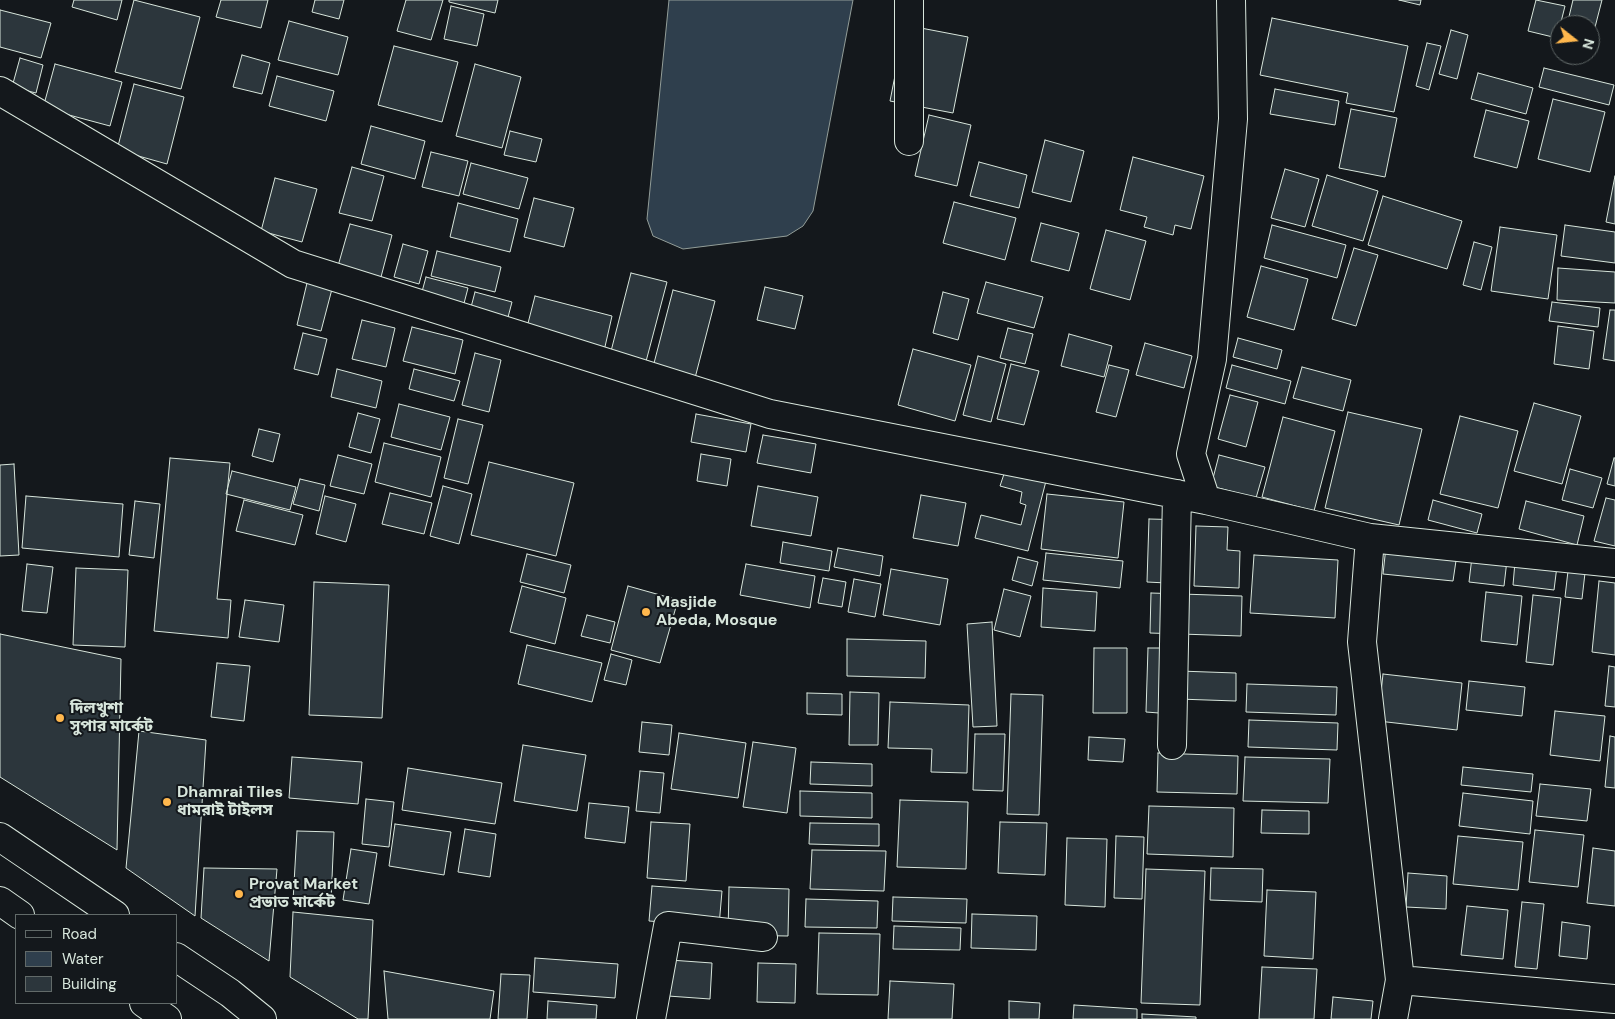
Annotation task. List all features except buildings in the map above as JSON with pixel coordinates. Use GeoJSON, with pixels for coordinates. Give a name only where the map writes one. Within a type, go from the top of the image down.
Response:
{"type":"FeatureCollection","features":[{"type":"Feature","properties":{"kind":"main road"},"geometry":{"type":"LineString","coordinates":[[909,0],[909,141]]}},
{"type":"Feature","properties":{"kind":"main road"},"geometry":{"type":"LineString","coordinates":[[1206,500],[1191,454],[1212,359],[1233,119],[1231,0]]}},
{"type":"Feature","properties":{"kind":"main road"},"geometry":{"type":"LineString","coordinates":[[0,91],[293,264],[770,414],[1177,494],[1370,538],[1615,563]]}},
{"type":"Feature","properties":{"kind":"main road"},"geometry":{"type":"LineString","coordinates":[[1172,745],[1177,494]]}},
{"type":"Feature","properties":{"kind":"main road"},"geometry":{"type":"LineString","coordinates":[[1370,538],[1362,642],[1400,980],[1393,1019]]}},
{"type":"Feature","properties":{"kind":"main road"},"geometry":{"type":"LineString","coordinates":[[0,837],[114,914]]}},
{"type":"Feature","properties":{"kind":"main road"},"geometry":{"type":"LineString","coordinates":[[0,901],[19,914]]}},
{"type":"Feature","properties":{"kind":"main road"},"geometry":{"type":"LineString","coordinates":[[651,1019],[668,926],[763,937]]}},
{"type":"Feature","properties":{"kind":"main road"},"geometry":{"type":"LineString","coordinates":[[178,958],[230,993],[262,1019]]}},
{"type":"Feature","properties":{"kind":"main road"},"geometry":{"type":"LineString","coordinates":[[1400,980],[1615,999]]}},
{"type":"Feature","properties":{"kind":"main road"},"geometry":{"type":"LineString","coordinates":[[145,1004],[167,1019]]}},
{"type":"Feature","properties":{"kind":"water"},"geometry":{"type":"Polygon","coordinates":[[[669,0],[853,0],[813,211],[803,226],[787,236],[683,249],[653,236],[647,219],[669,0]]]}},
{"type":"Feature","properties":{"kind":"place","name":"Masjide Abeda, Mosque"},"geometry":{"type":"Point","coordinates":[646,612]}},
{"type":"Feature","properties":{"kind":"place","name":"দিলখুশা সুপার মার্কেট"},"geometry":{"type":"Point","coordinates":[60,718]}},
{"type":"Feature","properties":{"kind":"place","name":"Dhamrai Tiles ধামরাই টাইলস"},"geometry":{"type":"Point","coordinates":[167,802]}},
{"type":"Feature","properties":{"kind":"place","name":"Provat Market প্রভাত মার্কেট"},"geometry":{"type":"Point","coordinates":[239,894]}}]}
